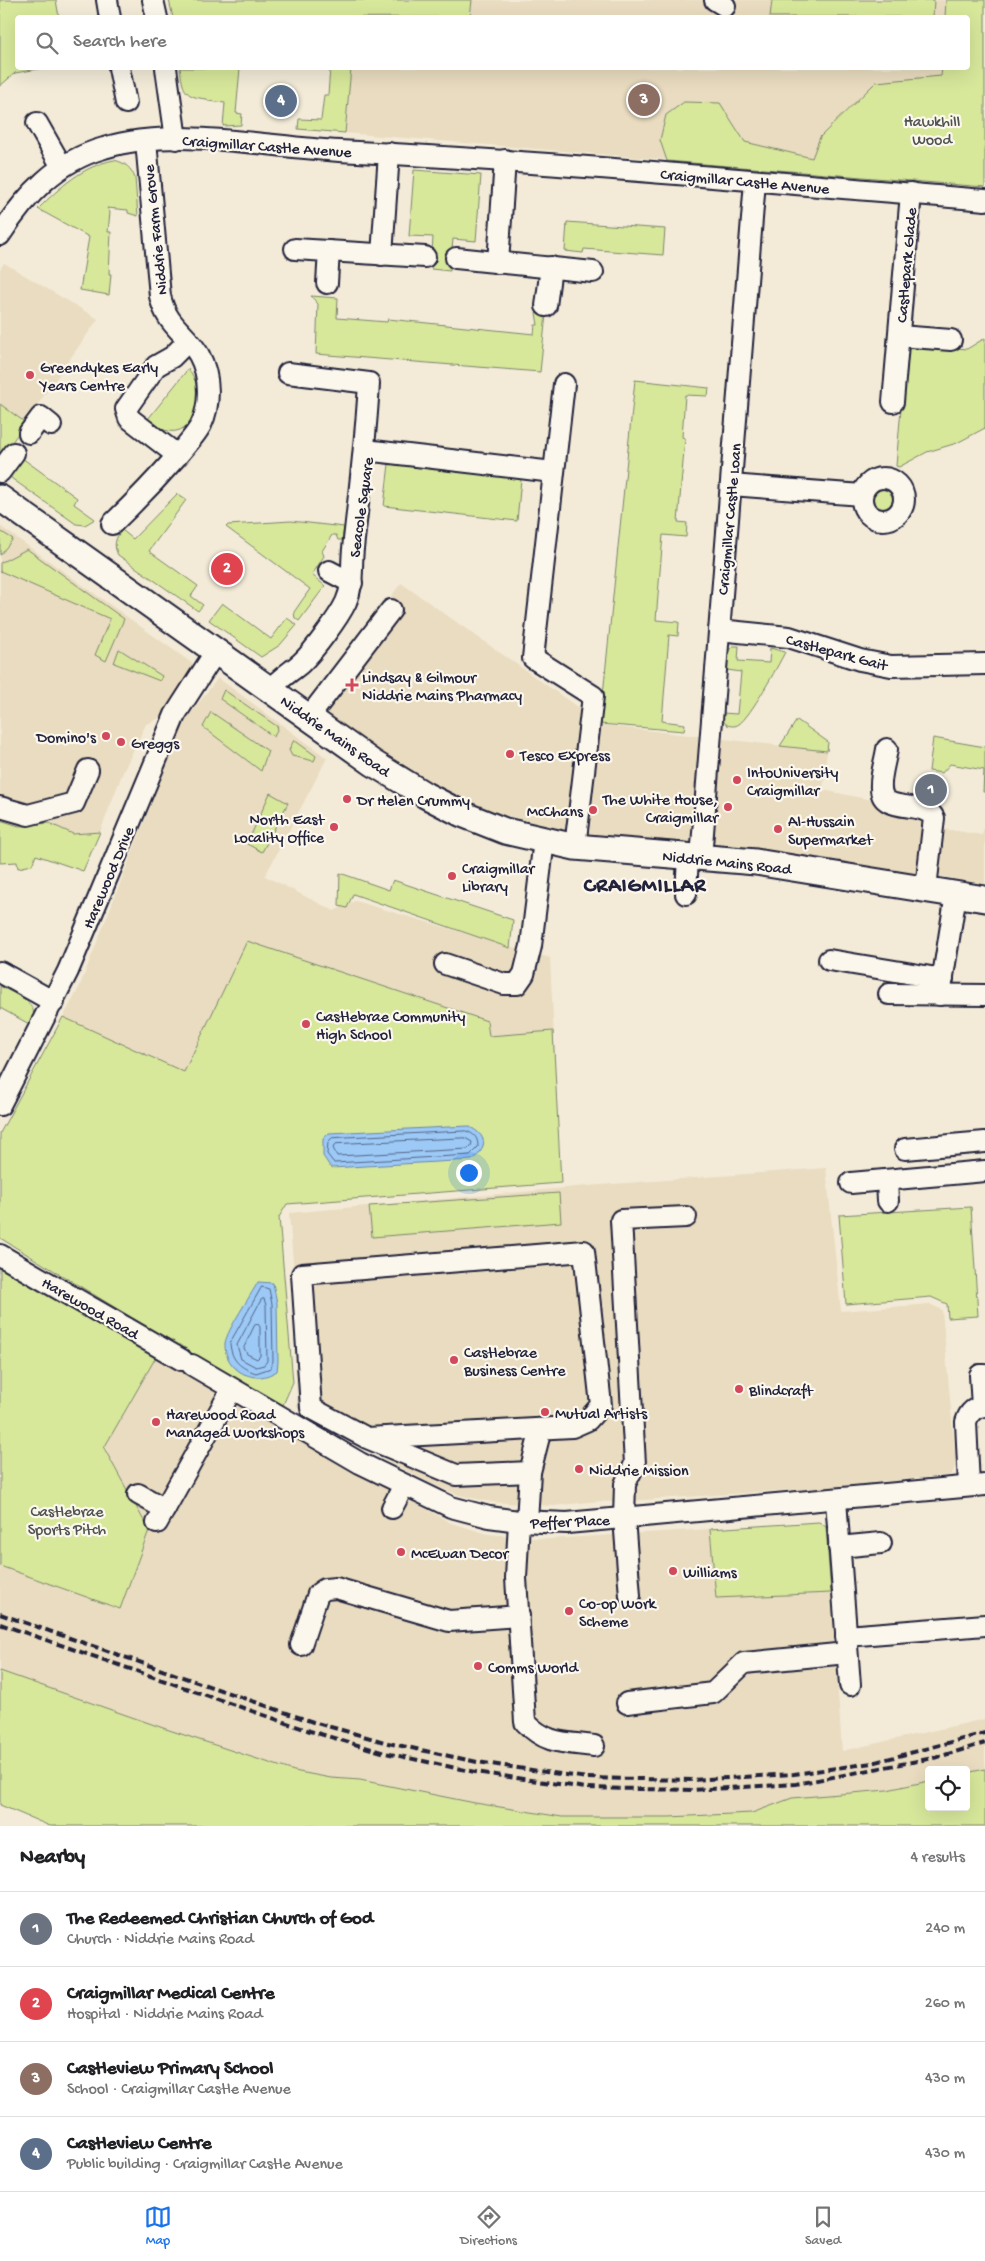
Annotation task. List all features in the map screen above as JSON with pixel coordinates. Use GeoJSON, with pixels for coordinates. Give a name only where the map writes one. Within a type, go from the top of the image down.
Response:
{"type":"FeatureCollection","features":[{"type":"Feature","properties":{"kind":"main road","name":"Niddrie Mains Road"},"geometry":{"type":"LineString","coordinates":[[0,498],[373,763],[424,795],[462,814],[505,831],[575,847],[756,862],[985,899]]}},
{"type":"Feature","properties":{"kind":"street"},"geometry":{"type":"LineString","coordinates":[[107,0],[110,15]]}},
{"type":"Feature","properties":{"kind":"street"},"geometry":{"type":"LineString","coordinates":[[153,0],[156,15]]}},
{"type":"Feature","properties":{"kind":"street"},"geometry":{"type":"LineString","coordinates":[[119,70],[125,103]]}},
{"type":"Feature","properties":{"kind":"street"},"geometry":{"type":"LineString","coordinates":[[166,70],[176,139]]}},
{"type":"Feature","properties":{"kind":"street"},"geometry":{"type":"LineString","coordinates":[[37,123],[62,168]]}},
{"type":"Feature","properties":{"kind":"street","name":"Craigmillar Castle Avenue"},"geometry":{"type":"LineString","coordinates":[[0,234],[31,192],[62,168],[80,157],[107,147],[176,139],[204,139],[505,160],[985,200]]}},
{"type":"Feature","properties":{"kind":"street","name":"Niddrie Farm Grove"},"geometry":{"type":"LineString","coordinates":[[112,524],[150,487],[178,455],[201,425],[207,401],[206,370],[188,340],[165,314],[160,296],[146,141]]}},
{"type":"Feature","properties":{"kind":"street"},"geometry":{"type":"LineString","coordinates":[[382,255],[389,153]]}},
{"type":"Feature","properties":{"kind":"street"},"geometry":{"type":"LineString","coordinates":[[498,262],[505,160]]}},
{"type":"Feature","properties":{"kind":"street","name":"Craigmillar Castle Loan"},"geometry":{"type":"LineString","coordinates":[[686,894],[695,857],[719,630],[755,181]]}},
{"type":"Feature","properties":{"kind":"street","name":"Castlepark Glade"},"geometry":{"type":"LineString","coordinates":[[893,402],[911,194]]}},
{"type":"Feature","properties":{"kind":"street"},"geometry":{"type":"LineString","coordinates":[[295,249],[425,258]]}},
{"type":"Feature","properties":{"kind":"street"},"geometry":{"type":"LineString","coordinates":[[327,283],[329,251]]}},
{"type":"Feature","properties":{"kind":"street"},"geometry":{"type":"LineString","coordinates":[[456,258],[593,272]]}},
{"type":"Feature","properties":{"kind":"street"},"geometry":{"type":"LineString","coordinates":[[546,306],[551,268]]}},
{"type":"Feature","properties":{"kind":"street","name":"Castlepark Glade"},"geometry":{"type":"LineString","coordinates":[[899,336],[951,340]]}},
{"type":"Feature","properties":{"kind":"street"},"geometry":{"type":"LineString","coordinates":[[178,455],[129,418],[126,409],[156,366],[172,357],[188,340]]}},
{"type":"Feature","properties":{"kind":"street"},"geometry":{"type":"LineString","coordinates":[[288,373],[369,383],[365,450]]}},
{"type":"Feature","properties":{"kind":"street"},"geometry":{"type":"LineString","coordinates":[[564,384],[533,658],[593,696],[575,847]]}},
{"type":"Feature","properties":{"kind":"street"},"geometry":{"type":"LineString","coordinates":[[29,433],[41,417],[52,425]]}},
{"type":"Feature","properties":{"kind":"street","name":"Seacole Square"},"geometry":{"type":"LineString","coordinates":[[270,690],[276,682],[302,662],[346,602],[352,583],[352,557],[365,450],[553,472]]}},
{"type":"Feature","properties":{"kind":"street"},"geometry":{"type":"LineString","coordinates":[[0,472],[14,452]]}},
{"type":"Feature","properties":{"kind":"street"},"geometry":{"type":"LineString","coordinates":[[731,485],[862,495]]}},
{"type":"Feature","properties":{"kind":"street"},"geometry":{"type":"LineString","coordinates":[[329,571],[352,583]]}},
{"type":"Feature","properties":{"kind":"street"},"geometry":{"type":"LineString","coordinates":[[309,717],[391,610]]}},
{"type":"Feature","properties":{"kind":"street","name":"Castlepark Gait"},"geometry":{"type":"LineString","coordinates":[[719,630],[789,637],[860,660],[891,666],[985,664]]}},
{"type":"Feature","properties":{"kind":"street","name":"Harewood Drive"},"geometry":{"type":"LineString","coordinates":[[0,1105],[54,1002],[175,715],[216,651]]}},
{"type":"Feature","properties":{"kind":"street"},"geometry":{"type":"LineString","coordinates":[[887,750],[880,790],[886,800],[892,804],[926,810],[932,813],[934,818],[926,888]]}},
{"type":"Feature","properties":{"kind":"street"},"geometry":{"type":"LineString","coordinates":[[0,806],[28,815],[74,803],[88,770]]}},
{"type":"Feature","properties":{"kind":"street"},"geometry":{"type":"LineString","coordinates":[[445,964],[504,984],[517,984],[524,974],[531,946],[544,840]]}},
{"type":"Feature","properties":{"kind":"street"},"geometry":{"type":"LineString","coordinates":[[941,987],[956,894]]}},
{"type":"Feature","properties":{"kind":"street"},"geometry":{"type":"LineString","coordinates":[[829,960],[941,987],[985,995]]}},
{"type":"Feature","properties":{"kind":"street"},"geometry":{"type":"LineString","coordinates":[[0,972],[54,1002]]}},
{"type":"Feature","properties":{"kind":"street"},"geometry":{"type":"LineString","coordinates":[[889,994],[941,987]]}},
{"type":"Feature","properties":{"kind":"street"},"geometry":{"type":"LineString","coordinates":[[905,1148],[985,1142]]}},
{"type":"Feature","properties":{"kind":"street"},"geometry":{"type":"LineString","coordinates":[[851,1183],[985,1171]]}},
{"type":"Feature","properties":{"kind":"street"},"geometry":{"type":"LineString","coordinates":[[887,1180],[888,1201]]}},
{"type":"Feature","properties":{"kind":"street"},"geometry":{"type":"LineString","coordinates":[[630,1596],[624,1518],[625,1484],[635,1464],[621,1220],[686,1217]]}},
{"type":"Feature","properties":{"kind":"street"},"geometry":{"type":"LineString","coordinates":[[367,1438],[572,1427],[588,1420],[601,1405],[584,1251],[302,1274],[311,1408],[367,1438],[456,1475],[530,1472]]}},
{"type":"Feature","properties":{"kind":"street","name":"Harewood Road"},"geometry":{"type":"LineString","coordinates":[[0,1255],[187,1362]]}},
{"type":"Feature","properties":{"kind":"street","name":"Peffer Place"},"geometry":{"type":"LineString","coordinates":[[187,1362],[360,1463],[451,1507],[489,1517],[567,1523],[836,1500],[977,1485]]}},
{"type":"Feature","properties":{"kind":"street"},"geometry":{"type":"LineString","coordinates":[[977,1485],[966,1422],[968,1414],[974,1408],[983,1406],[980,1375],[985,1375]]}},
{"type":"Feature","properties":{"kind":"street"},"geometry":{"type":"LineString","coordinates":[[138,1494],[161,1516],[232,1389]]}},
{"type":"Feature","properties":{"kind":"street"},"geometry":{"type":"LineString","coordinates":[[541,1429],[530,1472],[516,1578],[525,1722],[536,1733],[553,1741],[594,1746]]}},
{"type":"Feature","properties":{"kind":"street"},"geometry":{"type":"LineString","coordinates":[[392,1508],[404,1485]]}},
{"type":"Feature","properties":{"kind":"street"},"geometry":{"type":"LineString","coordinates":[[836,1500],[850,1685]]}},
{"type":"Feature","properties":{"kind":"street"},"geometry":{"type":"LineString","coordinates":[[839,1547],[881,1543]]}},
{"type":"Feature","properties":{"kind":"street"},"geometry":{"type":"LineString","coordinates":[[301,1645],[318,1594],[325,1589],[336,1588],[448,1621],[519,1616]]}},
{"type":"Feature","properties":{"kind":"street"},"geometry":{"type":"LineString","coordinates":[[628,1703],[713,1693],[744,1663],[847,1644],[985,1625]]}},
{"type":"Feature","properties":{"kind":"shaded area"},"geometry":{"type":"Polygon","coordinates":[[[472,0],[947,0],[945,15],[470,15],[472,0]]]}},
{"type":"Feature","properties":{"kind":"shaded area"},"geometry":{"type":"Polygon","coordinates":[[[351,70],[943,70],[936,182],[345,133],[351,70]]]}},
{"type":"Feature","properties":{"kind":"shaded area","name":"Greendykes Early Years Centre"},"geometry":{"type":"Polygon","coordinates":[[[4,263],[98,319],[0,458],[0,269],[4,263]]]}},
{"type":"Feature","properties":{"kind":"shaded area"},"geometry":{"type":"Polygon","coordinates":[[[0,526],[200,669],[167,715],[146,724],[123,772],[100,832],[73,834],[49,823],[19,826],[0,820],[0,526]]]}},
{"type":"Feature","properties":{"kind":"shaded area"},"geometry":{"type":"Polygon","coordinates":[[[401,583],[583,711],[577,719],[584,723],[827,751],[823,790],[944,815],[944,829],[982,835],[985,823],[985,884],[945,877],[561,831],[481,808],[424,783],[312,704],[401,583]]]}},
{"type":"Feature","properties":{"kind":"shaded area","name":"Castlebrae Community High School"},"geometry":{"type":"Polygon","coordinates":[[[218,678],[327,758],[265,876],[334,911],[355,901],[550,958],[561,1183],[287,1204],[197,1357],[0,1238],[0,1133],[79,988],[183,723],[218,678]]]}},
{"type":"Feature","properties":{"kind":"shaded area"},"geometry":{"type":"Polygon","coordinates":[[[826,1168],[841,1311],[930,1304],[942,1310],[956,1466],[951,1475],[830,1487],[614,1502],[598,1501],[553,1506],[491,1502],[459,1495],[432,1484],[395,1465],[297,1408],[293,1261],[289,1213],[587,1186],[826,1168]]]}},
{"type":"Feature","properties":{"kind":"shaded area"},"geometry":{"type":"Polygon","coordinates":[[[156,1357],[451,1523],[488,1534],[548,1539],[710,1529],[716,1598],[831,1593],[842,1751],[985,1719],[985,1769],[970,1772],[970,1766],[925,1766],[925,1782],[887,1790],[792,1798],[766,1818],[562,1817],[475,1803],[360,1780],[331,1778],[294,1771],[0,1671],[0,1566],[120,1609],[149,1530],[104,1448],[156,1357]]]}},
{"type":"Feature","properties":{"kind":"green space"},"geometry":{"type":"Polygon","coordinates":[[[0,0],[56,0],[59,15],[15,15],[15,70],[32,70],[15,73],[0,86],[0,0]]]}},
{"type":"Feature","properties":{"kind":"green space"},"geometry":{"type":"Polygon","coordinates":[[[169,0],[472,0],[470,15],[172,15],[169,0]]]}},
{"type":"Feature","properties":{"kind":"green space"},"geometry":{"type":"Polygon","coordinates":[[[772,0],[934,0],[933,15],[770,15],[772,0]]]}},
{"type":"Feature","properties":{"kind":"green space","name":"Hawkhill Wood"},"geometry":{"type":"Polygon","coordinates":[[[946,0],[985,0],[985,187],[667,161],[660,140],[666,115],[684,102],[720,103],[745,142],[812,158],[820,137],[876,82],[941,76],[942,70],[970,70],[970,15],[945,15],[946,0]]]}},
{"type":"Feature","properties":{"kind":"green space"},"geometry":{"type":"Polygon","coordinates":[[[180,70],[240,70],[236,113],[242,114],[241,125],[223,126],[225,103],[208,101],[207,99],[189,94],[182,81],[180,70]]]}},
{"type":"Feature","properties":{"kind":"green space"},"geometry":{"type":"Polygon","coordinates":[[[330,70],[351,70],[345,133],[298,129],[299,119],[321,120],[324,95],[328,95],[330,70]]]}},
{"type":"Feature","properties":{"kind":"green space"},"geometry":{"type":"Polygon","coordinates":[[[114,160],[128,166],[135,178],[138,216],[128,213],[128,210],[107,208],[110,212],[108,232],[111,232],[109,295],[80,290],[89,237],[38,209],[64,185],[82,172],[114,160]]]}},
{"type":"Feature","properties":{"kind":"green space"},"geometry":{"type":"Polygon","coordinates":[[[414,170],[481,175],[476,241],[453,239],[450,271],[431,269],[433,237],[409,236],[414,170]]]}},
{"type":"Feature","properties":{"kind":"green space"},"geometry":{"type":"Polygon","coordinates":[[[567,222],[665,229],[663,255],[584,249],[583,253],[565,251],[567,222]]]}},
{"type":"Feature","properties":{"kind":"green space"},"geometry":{"type":"Polygon","coordinates":[[[311,296],[338,298],[337,318],[387,322],[388,319],[534,334],[535,325],[538,325],[536,313],[546,314],[540,372],[316,354],[318,304],[311,296]]]}},
{"type":"Feature","properties":{"kind":"green space"},"geometry":{"type":"Polygon","coordinates":[[[985,338],[985,428],[957,443],[927,452],[899,467],[896,466],[906,351],[917,344],[967,349],[985,338]]]}},
{"type":"Feature","properties":{"kind":"green space"},"geometry":{"type":"Polygon","coordinates":[[[188,369],[196,387],[197,399],[195,410],[191,420],[184,428],[175,431],[164,430],[148,419],[188,369]]]}},
{"type":"Feature","properties":{"kind":"green space"},"geometry":{"type":"Polygon","coordinates":[[[635,380],[709,388],[708,396],[685,395],[682,437],[685,438],[678,522],[687,523],[686,537],[663,535],[656,620],[679,622],[678,636],[669,635],[662,721],[685,724],[684,731],[600,724],[635,380]]]}},
{"type":"Feature","properties":{"kind":"green space"},"geometry":{"type":"Polygon","coordinates":[[[0,404],[26,423],[0,458],[0,404]]]}},
{"type":"Feature","properties":{"kind":"green space"},"geometry":{"type":"Polygon","coordinates":[[[22,458],[77,498],[74,504],[95,519],[85,525],[76,524],[11,478],[10,473],[22,458]]]}},
{"type":"Feature","properties":{"kind":"green space"},"geometry":{"type":"Polygon","coordinates":[[[389,464],[521,479],[517,521],[384,506],[389,464]]]}},
{"type":"Feature","properties":{"kind":"green space"},"geometry":{"type":"Polygon","coordinates":[[[883,486],[892,490],[896,499],[892,508],[883,512],[874,508],[870,499],[874,490],[883,486]]]}},
{"type":"Feature","properties":{"kind":"green space"},"geometry":{"type":"Polygon","coordinates":[[[177,494],[186,500],[149,551],[198,586],[191,596],[203,605],[198,611],[118,555],[115,545],[116,539],[122,530],[133,539],[177,494]]]}},
{"type":"Feature","properties":{"kind":"green space"},"geometry":{"type":"Polygon","coordinates":[[[291,521],[344,527],[342,540],[338,540],[336,535],[332,535],[322,551],[324,556],[312,575],[325,586],[299,621],[295,618],[294,612],[310,589],[226,527],[228,525],[291,521]]]}},
{"type":"Feature","properties":{"kind":"green space"},"geometry":{"type":"Polygon","coordinates":[[[0,531],[13,539],[0,555],[0,531]]]}},
{"type":"Feature","properties":{"kind":"green space"},"geometry":{"type":"Polygon","coordinates":[[[27,549],[124,619],[106,661],[95,655],[110,619],[0,571],[0,563],[27,549]]]}},
{"type":"Feature","properties":{"kind":"green space"},"geometry":{"type":"Polygon","coordinates":[[[222,603],[271,639],[287,618],[297,625],[280,645],[261,657],[209,620],[222,603]]]}},
{"type":"Feature","properties":{"kind":"green space"},"geometry":{"type":"Polygon","coordinates":[[[733,646],[739,646],[738,661],[769,663],[770,648],[785,652],[764,691],[750,712],[736,726],[727,725],[723,720],[722,713],[737,714],[741,672],[727,670],[727,652],[733,646]]]}},
{"type":"Feature","properties":{"kind":"green space"},"geometry":{"type":"Polygon","coordinates":[[[119,649],[162,676],[160,681],[114,663],[119,649]]]}},
{"type":"Feature","properties":{"kind":"green space"},"geometry":{"type":"Polygon","coordinates":[[[224,690],[278,727],[274,737],[220,699],[224,690]]]}},
{"type":"Feature","properties":{"kind":"green space"},"geometry":{"type":"Polygon","coordinates":[[[211,712],[268,751],[261,771],[203,727],[211,712]]]}},
{"type":"Feature","properties":{"kind":"green space"},"geometry":{"type":"Polygon","coordinates":[[[797,720],[828,742],[827,751],[780,746],[797,720]]]}},
{"type":"Feature","properties":{"kind":"green space"},"geometry":{"type":"Polygon","coordinates":[[[933,738],[985,747],[985,792],[983,792],[984,770],[950,764],[942,773],[929,771],[933,738]]]}},
{"type":"Feature","properties":{"kind":"green space"},"geometry":{"type":"Polygon","coordinates":[[[294,740],[316,756],[314,761],[292,756],[289,750],[294,740]]]}},
{"type":"Feature","properties":{"kind":"green space"},"geometry":{"type":"Polygon","coordinates":[[[270,793],[288,803],[262,852],[247,844],[270,793]]]}},
{"type":"Feature","properties":{"kind":"green space"},"geometry":{"type":"Polygon","coordinates":[[[0,820],[19,826],[49,823],[73,834],[100,832],[83,871],[36,855],[32,865],[18,868],[17,862],[0,863],[0,820]]]}},
{"type":"Feature","properties":{"kind":"green space"},"geometry":{"type":"Polygon","coordinates":[[[340,873],[389,890],[393,880],[513,920],[510,948],[353,894],[347,908],[339,906],[340,873]]]}},
{"type":"Feature","properties":{"kind":"green space","name":"Castlebrae Community High School"},"geometry":{"type":"Polygon","coordinates":[[[247,941],[487,1021],[489,1036],[553,1031],[561,1183],[287,1204],[279,1217],[293,1382],[283,1405],[197,1357],[0,1238],[0,1133],[63,1017],[184,1072],[247,941]]]}},
{"type":"Feature","properties":{"kind":"green space"},"geometry":{"type":"Polygon","coordinates":[[[0,986],[31,1005],[34,1017],[31,1025],[0,1008],[0,986]]]}},
{"type":"Feature","properties":{"kind":"green space"},"geometry":{"type":"Polygon","coordinates":[[[559,1193],[561,1222],[372,1237],[369,1206],[559,1193]]]}},
{"type":"Feature","properties":{"kind":"green space"},"geometry":{"type":"Polygon","coordinates":[[[971,1207],[978,1316],[948,1318],[947,1304],[931,1297],[846,1304],[839,1215],[971,1207]]]}},
{"type":"Feature","properties":{"kind":"green space","name":"Castlebrae Sports Pitch"},"geometry":{"type":"Polygon","coordinates":[[[0,1268],[156,1357],[104,1448],[149,1530],[120,1609],[0,1566],[0,1268]]]}},
{"type":"Feature","properties":{"kind":"green space"},"geometry":{"type":"Polygon","coordinates":[[[819,1522],[826,1527],[831,1593],[716,1598],[710,1529],[819,1522]]]}},
{"type":"Feature","properties":{"kind":"green space"},"geometry":{"type":"Polygon","coordinates":[[[0,1671],[294,1771],[331,1778],[360,1780],[475,1803],[562,1817],[669,1817],[752,1813],[792,1798],[887,1790],[925,1782],[925,1811],[970,1811],[970,1772],[985,1769],[985,1826],[50,1826],[0,1805],[0,1671]]]}},
{"type":"Feature","properties":{"kind":"water"},"geometry":{"type":"Polygon","coordinates":[[[468,1126],[479,1133],[484,1142],[481,1150],[472,1160],[331,1168],[323,1156],[323,1139],[329,1133],[468,1126]]]}},
{"type":"Feature","properties":{"kind":"water"},"geometry":{"type":"Polygon","coordinates":[[[258,1282],[273,1283],[277,1303],[278,1362],[277,1371],[265,1376],[253,1377],[244,1374],[233,1366],[226,1353],[225,1343],[234,1321],[258,1282]]]}},
{"type":"Feature","properties":{"kind":"railway"},"geometry":{"type":"LineString","coordinates":[[0,1614],[313,1722],[388,1743],[477,1762],[587,1778],[692,1780],[794,1774],[872,1763],[985,1733]]}},
{"type":"Feature","properties":{"kind":"railway"},"geometry":{"type":"LineString","coordinates":[[0,1624],[310,1731],[385,1753],[475,1772],[586,1788],[692,1790],[796,1784],[938,1757],[985,1743]]}},
{"type":"Feature","properties":{"kind":"place","name":"Castleview Primary School"},"geometry":{"type":"Point","coordinates":[644,100]}},
{"type":"Feature","properties":{"kind":"place","name":"Castleview Centre"},"geometry":{"type":"Point","coordinates":[281,101]}},
{"type":"Feature","properties":{"kind":"place","name":"Greendykes Early Years Centre"},"geometry":{"type":"Point","coordinates":[30,375]}},
{"type":"Feature","properties":{"kind":"place","name":"Craigmillar Medical Centre"},"geometry":{"type":"Point","coordinates":[227,569]}},
{"type":"Feature","properties":{"kind":"place","name":"Lindsay & Gilmour Niddrie Mains Pharmacy"},"geometry":{"type":"Point","coordinates":[352,685]}},
{"type":"Feature","properties":{"kind":"place","name":"Domino's"},"geometry":{"type":"Point","coordinates":[106,736]}},
{"type":"Feature","properties":{"kind":"place","name":"Greggs"},"geometry":{"type":"Point","coordinates":[121,742]}},
{"type":"Feature","properties":{"kind":"place","name":"Tesco Express"},"geometry":{"type":"Point","coordinates":[510,754]}},
{"type":"Feature","properties":{"kind":"place","name":"IntoUniversity Craigmillar"},"geometry":{"type":"Point","coordinates":[737,780]}},
{"type":"Feature","properties":{"kind":"place","name":"The Redeemed Christian Church of God"},"geometry":{"type":"Point","coordinates":[931,790]}},
{"type":"Feature","properties":{"kind":"place","name":"Dr Helen Crummy"},"geometry":{"type":"Point","coordinates":[347,799]}},
{"type":"Feature","properties":{"kind":"place","name":"The White House, Craigmillar"},"geometry":{"type":"Point","coordinates":[728,807]}},
{"type":"Feature","properties":{"kind":"place","name":"McChans"},"geometry":{"type":"Point","coordinates":[593,810]}},
{"type":"Feature","properties":{"kind":"place","name":"North East Locality Office"},"geometry":{"type":"Point","coordinates":[334,827]}},
{"type":"Feature","properties":{"kind":"place","name":"Al-Hussain Supermarket"},"geometry":{"type":"Point","coordinates":[778,829]}},
{"type":"Feature","properties":{"kind":"place","name":"Craigmillar Library"},"geometry":{"type":"Point","coordinates":[452,876]}},
{"type":"Feature","properties":{"kind":"place","name":"Castlebrae Community High School"},"geometry":{"type":"Point","coordinates":[306,1024]}},
{"type":"Feature","properties":{"kind":"place","name":"Castlebrae Business Centre"},"geometry":{"type":"Point","coordinates":[454,1360]}},
{"type":"Feature","properties":{"kind":"place","name":"Blindcraft"},"geometry":{"type":"Point","coordinates":[739,1389]}},
{"type":"Feature","properties":{"kind":"place","name":"Mutual Artists"},"geometry":{"type":"Point","coordinates":[545,1412]}},
{"type":"Feature","properties":{"kind":"place","name":"Harewood Road Managed Workshops"},"geometry":{"type":"Point","coordinates":[156,1422]}},
{"type":"Feature","properties":{"kind":"place","name":"Niddrie Mission"},"geometry":{"type":"Point","coordinates":[579,1469]}},
{"type":"Feature","properties":{"kind":"place","name":"McEwan Decor"},"geometry":{"type":"Point","coordinates":[401,1552]}},
{"type":"Feature","properties":{"kind":"place","name":"Williams"},"geometry":{"type":"Point","coordinates":[673,1571]}},
{"type":"Feature","properties":{"kind":"place","name":"Co-op Work Scheme"},"geometry":{"type":"Point","coordinates":[569,1611]}},
{"type":"Feature","properties":{"kind":"place","name":"Comms World"},"geometry":{"type":"Point","coordinates":[478,1666]}},
{"type":"Feature","properties":{"kind":"district","name":"CRAIGMILLAR"},"geometry":{"type":"Point","coordinates":[645,884]}}]}
